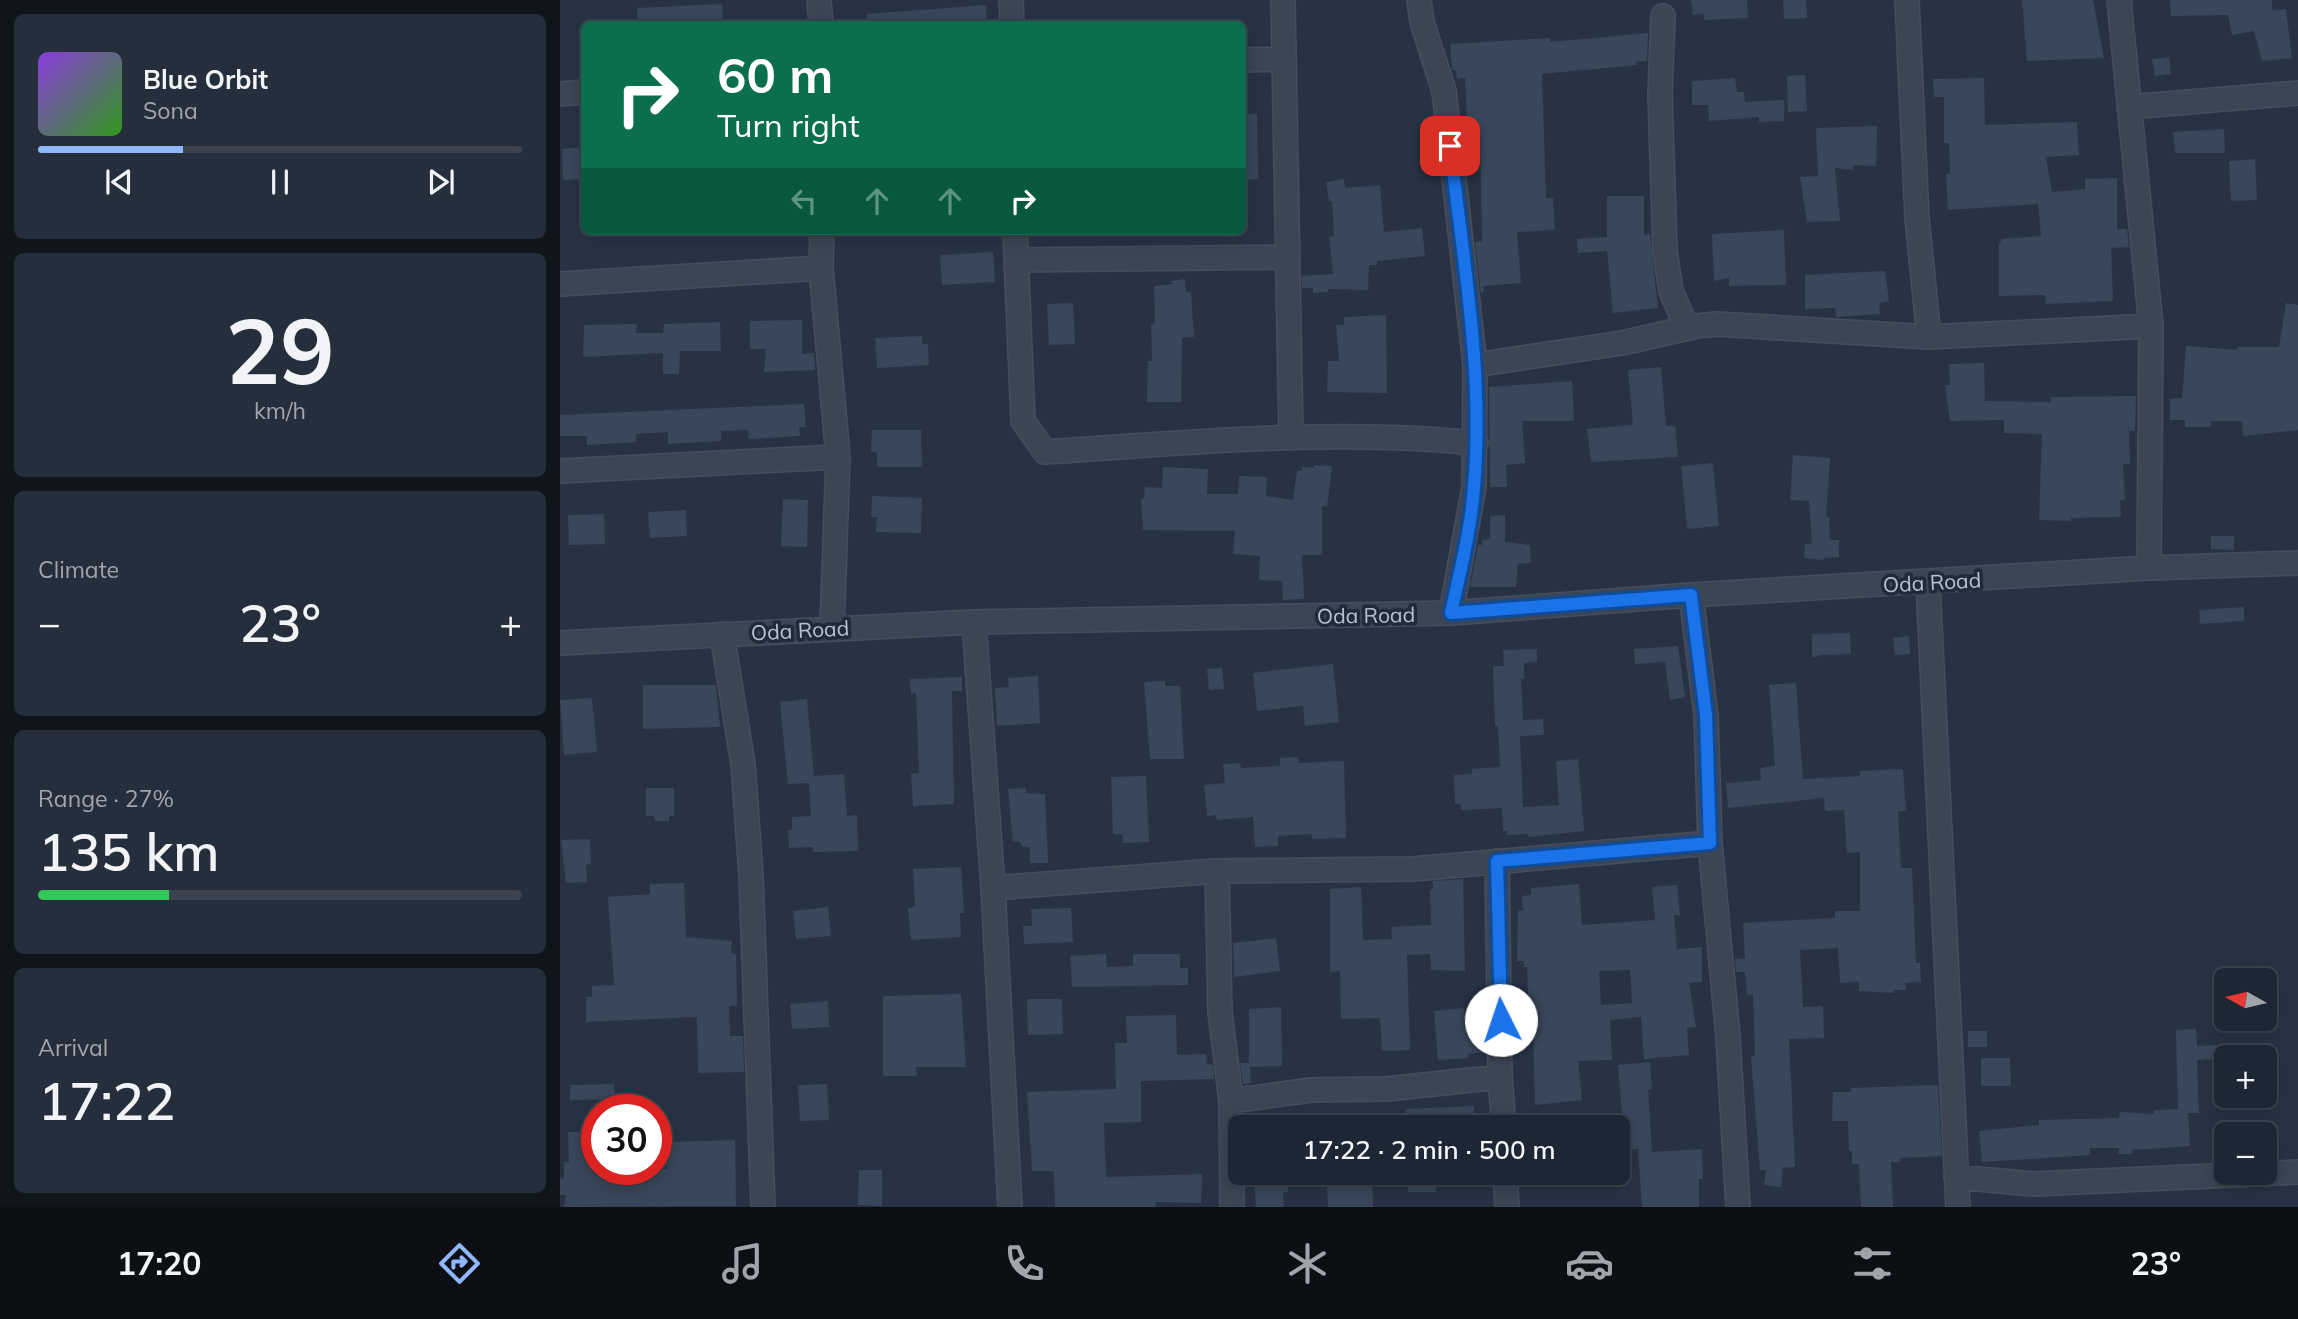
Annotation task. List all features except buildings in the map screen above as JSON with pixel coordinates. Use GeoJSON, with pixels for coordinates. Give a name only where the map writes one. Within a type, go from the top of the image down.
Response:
{"type":"FeatureCollection","features":[{"type":"Feature","properties":{"kind":"street"},"geometry":{"type":"LineString","coordinates":[[819,0],[821,21]]}},
{"type":"Feature","properties":{"kind":"street"},"geometry":{"type":"LineString","coordinates":[[1011,0],[1012,21]]}},
{"type":"Feature","properties":{"kind":"street"},"geometry":{"type":"LineString","coordinates":[[1283,0],[1291,438]]}},
{"type":"Feature","properties":{"kind":"street"},"geometry":{"type":"LineString","coordinates":[[1419,0],[1422,22],[1444,91],[1475,365],[1474,487],[1451,613]]}},
{"type":"Feature","properties":{"kind":"street"},"geometry":{"type":"LineString","coordinates":[[1907,0],[1917,218],[1929,337]]}},
{"type":"Feature","properties":{"kind":"street"},"geometry":{"type":"LineString","coordinates":[[2119,0],[2151,326],[2149,568]]}},
{"type":"Feature","properties":{"kind":"street"},"geometry":{"type":"LineString","coordinates":[[1663,16],[1660,94],[1664,251],[1671,291],[1687,328]]}},
{"type":"Feature","properties":{"kind":"street"},"geometry":{"type":"LineString","coordinates":[[1246,60],[1284,59]]}},
{"type":"Feature","properties":{"kind":"street"},"geometry":{"type":"LineString","coordinates":[[560,94],[581,92]]}},
{"type":"Feature","properties":{"kind":"street"},"geometry":{"type":"LineString","coordinates":[[2129,107],[2298,93]]}},
{"type":"Feature","properties":{"kind":"street"},"geometry":{"type":"LineString","coordinates":[[822,235],[821,268],[838,457],[832,629]]}},
{"type":"Feature","properties":{"kind":"street"},"geometry":{"type":"LineString","coordinates":[[1015,235],[1023,421],[1045,452],[1291,438],[1417,437],[1476,443]]}},
{"type":"Feature","properties":{"kind":"street"},"geometry":{"type":"LineString","coordinates":[[1016,260],[1288,257]]}},
{"type":"Feature","properties":{"kind":"street"},"geometry":{"type":"LineString","coordinates":[[560,284],[821,268]]}},
{"type":"Feature","properties":{"kind":"street"},"geometry":{"type":"LineString","coordinates":[[1475,365],[1622,343],[1717,324],[1929,337],[2151,326]]}},
{"type":"Feature","properties":{"kind":"street"},"geometry":{"type":"LineString","coordinates":[[560,471],[838,457]]}},
{"type":"Feature","properties":{"kind":"street","name":"Oda Road"},"geometry":{"type":"LineString","coordinates":[[560,643],[974,622],[1451,613],[1691,595],[2149,568],[2298,563]]}},
{"type":"Feature","properties":{"kind":"street"},"geometry":{"type":"LineString","coordinates":[[1928,583],[1958,1207]]}},
{"type":"Feature","properties":{"kind":"street"},"geometry":{"type":"LineString","coordinates":[[1691,595],[1706,715],[1710,843],[1728,1037],[1738,1207]]}},
{"type":"Feature","properties":{"kind":"street"},"geometry":{"type":"LineString","coordinates":[[974,622],[993,888],[1010,1207]]}},
{"type":"Feature","properties":{"kind":"street"},"geometry":{"type":"LineString","coordinates":[[722,634],[745,792],[763,1207]]}},
{"type":"Feature","properties":{"kind":"street"},"geometry":{"type":"LineString","coordinates":[[993,888],[1217,871],[1372,871],[1710,843]]}},
{"type":"Feature","properties":{"kind":"street"},"geometry":{"type":"LineString","coordinates":[[1497,861],[1500,1077],[1503,1115]]}},
{"type":"Feature","properties":{"kind":"street"},"geometry":{"type":"LineString","coordinates":[[1217,871],[1220,1012],[1231,1101],[1232,1207]]}},
{"type":"Feature","properties":{"kind":"street"},"geometry":{"type":"LineString","coordinates":[[1231,1101],[1311,1090],[1386,1089],[1500,1077]]}},
{"type":"Feature","properties":{"kind":"street"},"geometry":{"type":"LineString","coordinates":[[1956,1177],[2033,1184],[2298,1172]]}},
{"type":"Feature","properties":{"kind":"street"},"geometry":{"type":"LineString","coordinates":[[1506,1185],[1507,1207]]}},
{"type":"Feature","properties":{"kind":"route"},"geometry":{"type":"LineString","coordinates":[[1450,146],[1475,365],[1476,443],[1474,487],[1451,613],[1691,595],[1706,715],[1710,843],[1497,861],[1501,1020]]}}]}
